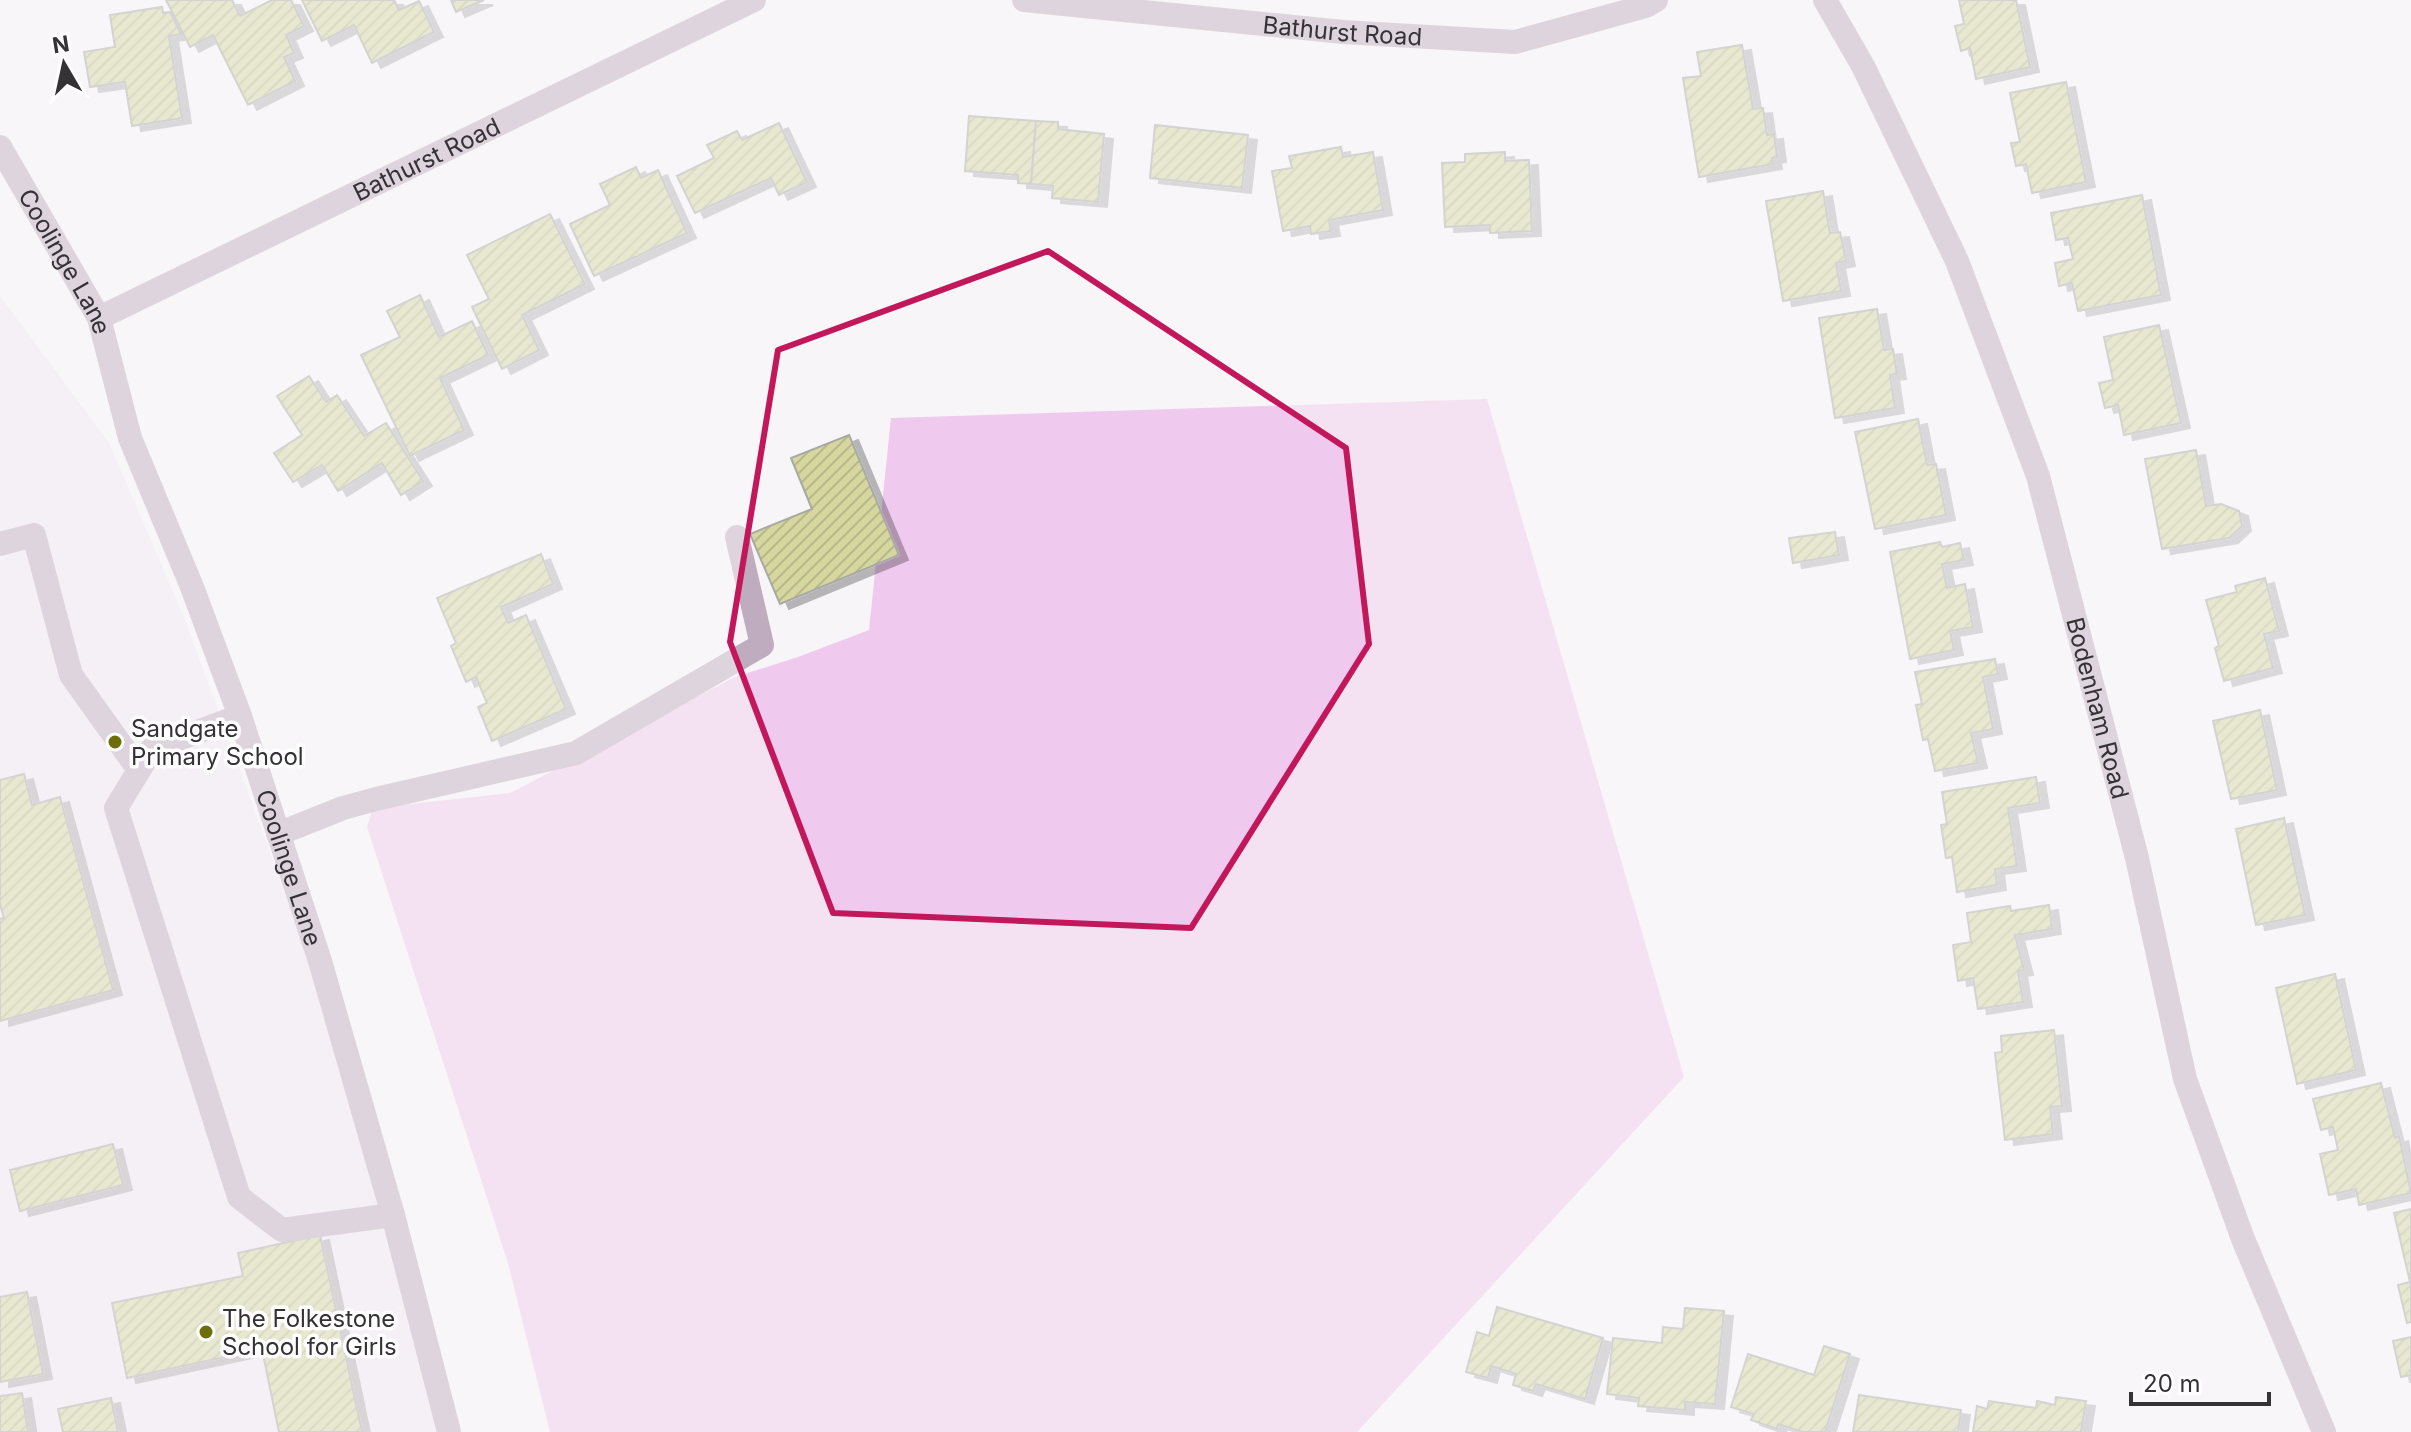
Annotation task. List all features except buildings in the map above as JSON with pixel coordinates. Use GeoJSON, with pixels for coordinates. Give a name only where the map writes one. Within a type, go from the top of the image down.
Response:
{"type":"FeatureCollection","features":[{"type":"Feature","properties":{"kind":"street","name":"Bathurst Road"},"geometry":{"type":"LineString","coordinates":[[99,318],[754,0]]}},
{"type":"Feature","properties":{"kind":"street","name":"Bathurst Road"},"geometry":{"type":"LineString","coordinates":[[1034,0],[1343,32],[1515,42],[1646,6],[1656,0]]}},
{"type":"Feature","properties":{"kind":"street","name":"Bodenham Road"},"geometry":{"type":"LineString","coordinates":[[1825,0],[1863,66],[1957,261],[2038,476],[2137,858],[2185,1079],[2243,1239],[2324,1432]]}},
{"type":"Feature","properties":{"kind":"street","name":"Coolinge Lane"},"geometry":{"type":"LineString","coordinates":[[0,147],[99,318],[130,438],[192,587],[240,716],[320,961],[393,1215],[449,1432]]}},
{"type":"Feature","properties":{"kind":"street"},"geometry":{"type":"LineString","coordinates":[[0,544],[34,535],[71,675],[139,770]]}},
{"type":"Feature","properties":{"kind":"street"},"geometry":{"type":"LineString","coordinates":[[278,834],[343,808],[576,753],[762,645],[737,537]]}},
{"type":"Feature","properties":{"kind":"street"},"geometry":{"type":"LineString","coordinates":[[240,716],[152,749],[116,808],[239,1197],[282,1230],[393,1215]]}},
{"type":"Feature","properties":{"kind":"highlighted area"},"geometry":{"type":"Polygon","coordinates":[[[1048,251],[1346,448],[1369,644],[1191,928],[833,913],[730,642],[778,350],[1048,251]]]}},
{"type":"Feature","properties":{"kind":"shaded area","name":"Sandgate Primary School"},"geometry":{"type":"Polygon","coordinates":[[[0,296],[109,443],[185,620],[304,946],[368,1146],[436,1432],[0,1432],[0,296]]]}},
{"type":"Feature","properties":{"kind":"shaded area"},"geometry":{"type":"Polygon","coordinates":[[[1487,399],[1684,1077],[1357,1432],[550,1432],[508,1263],[367,827],[373,808],[510,793],[735,677],[869,630],[891,418],[1487,399]]]}},
{"type":"Feature","properties":{"kind":"place","name":"Sandgate Primary School"},"geometry":{"type":"Point","coordinates":[115,742]}},
{"type":"Feature","properties":{"kind":"place","name":"The Folkestone School for Girls"},"geometry":{"type":"Point","coordinates":[206,1332]}}]}
